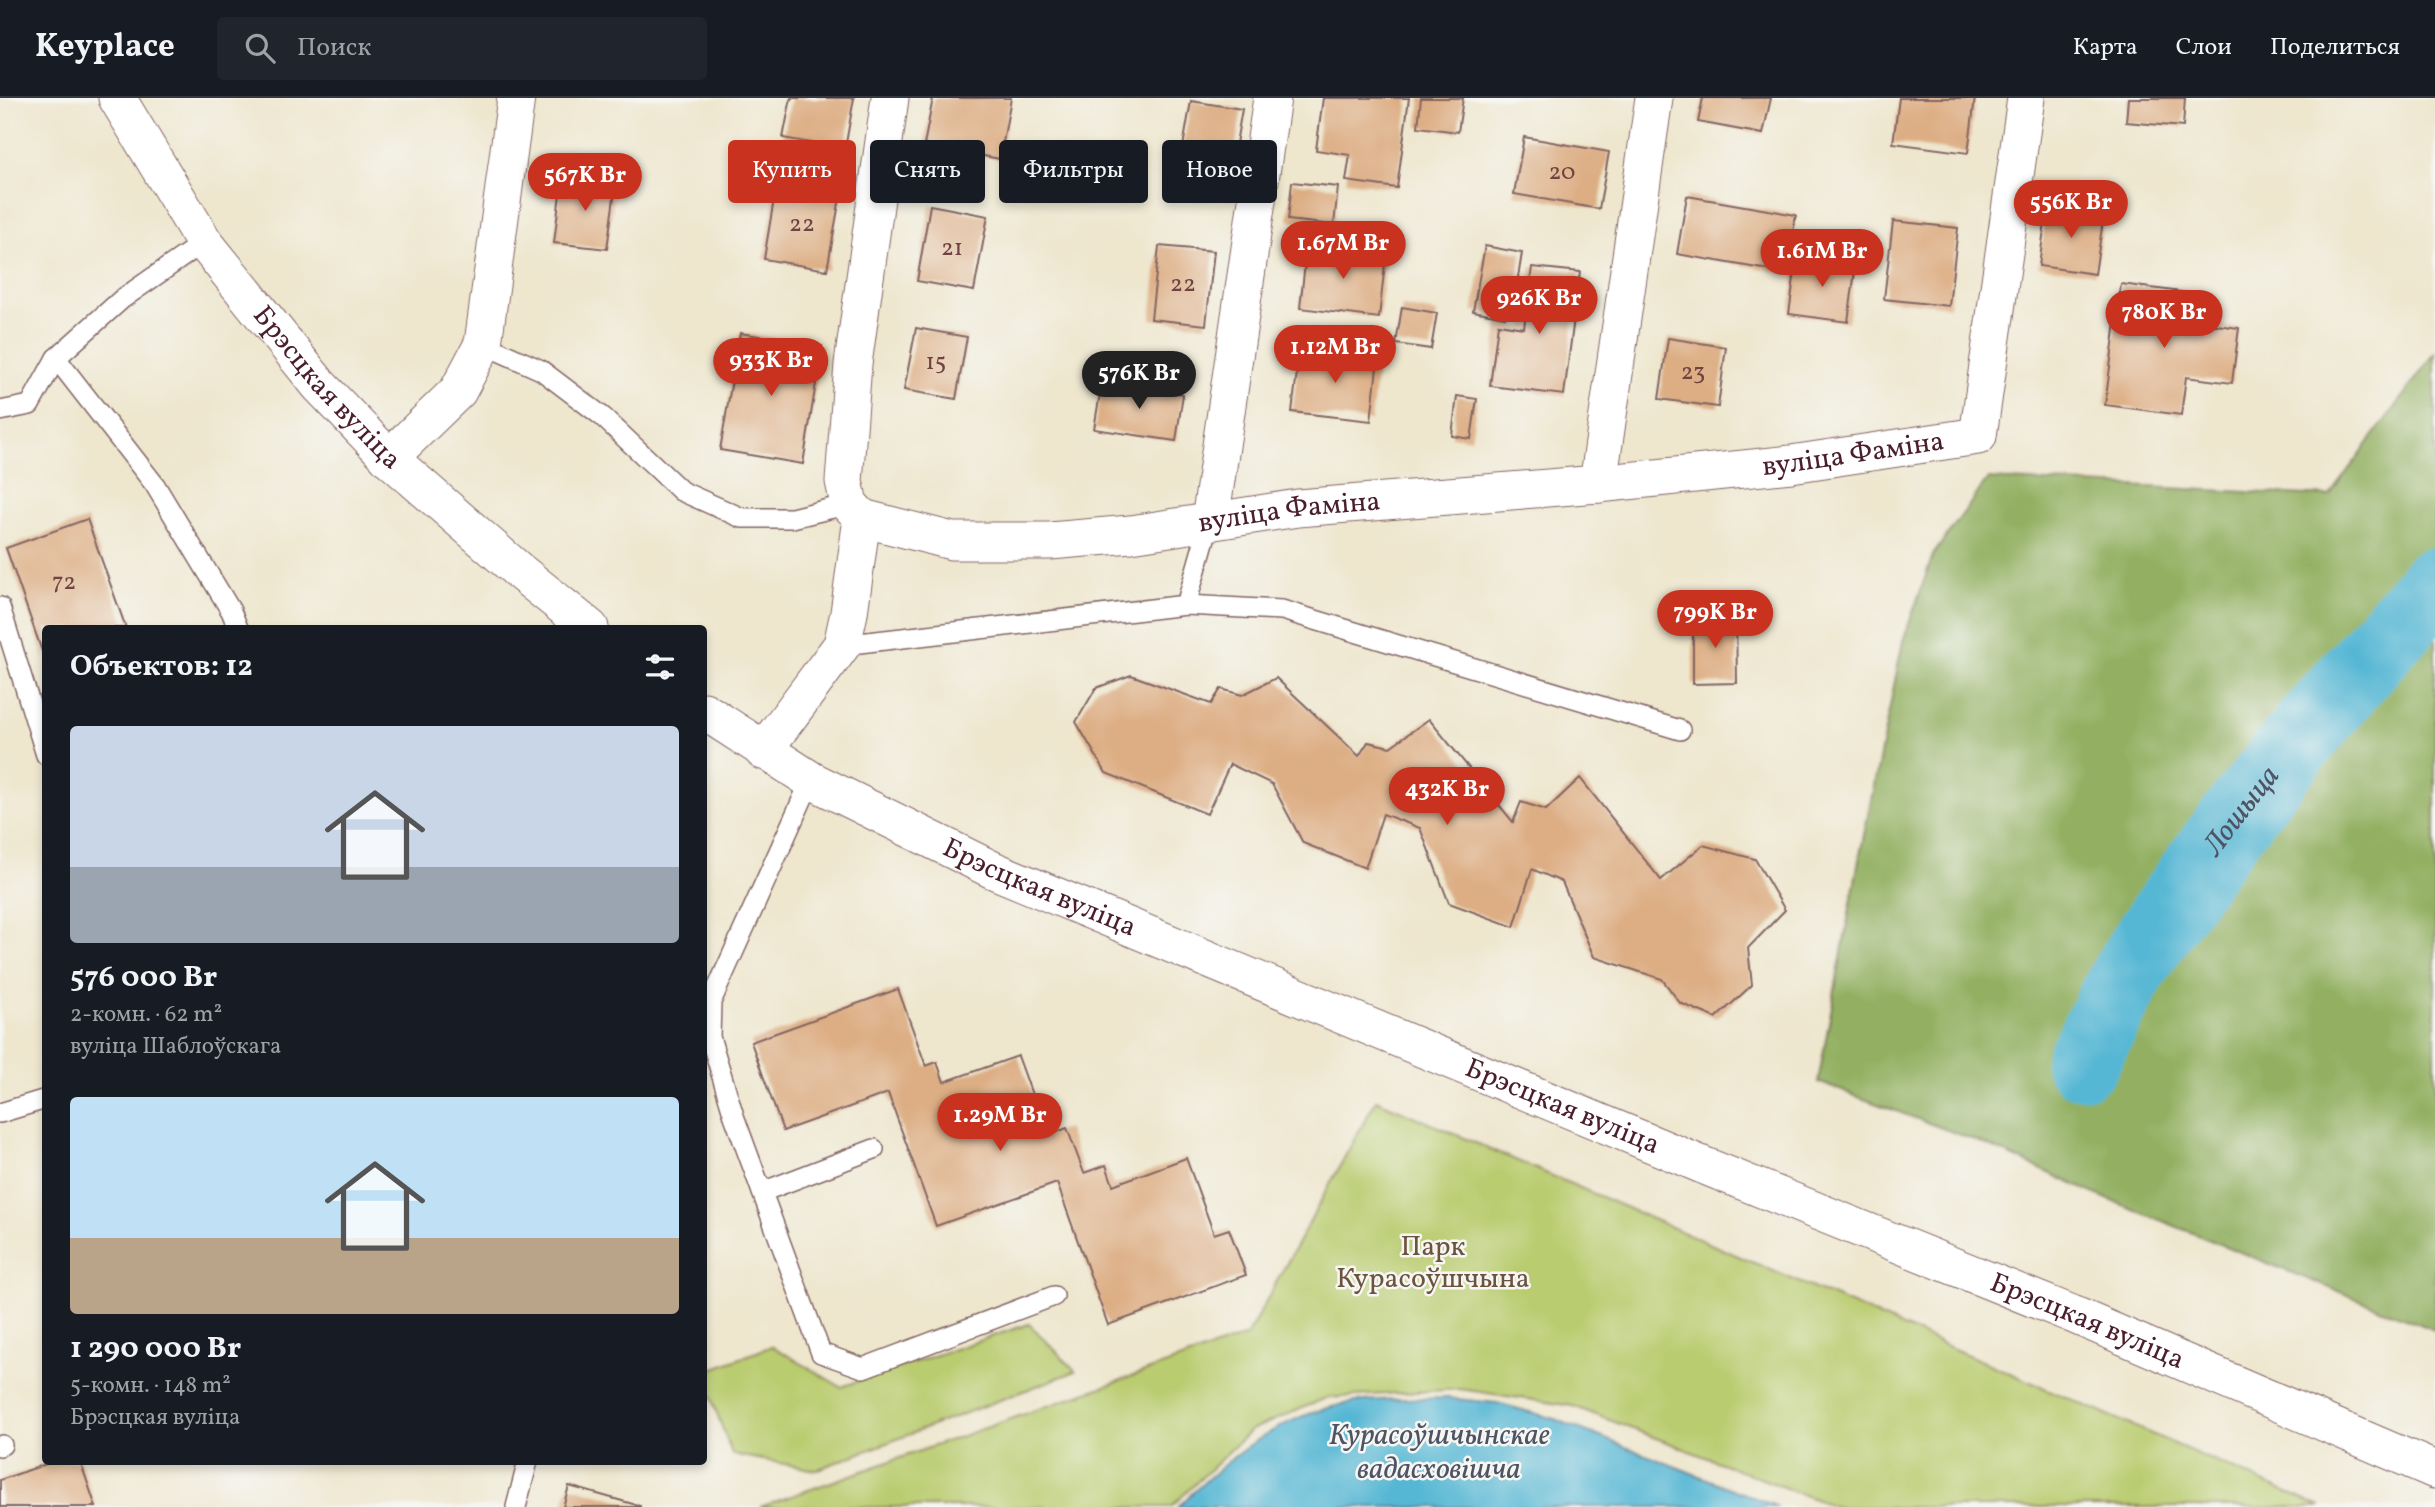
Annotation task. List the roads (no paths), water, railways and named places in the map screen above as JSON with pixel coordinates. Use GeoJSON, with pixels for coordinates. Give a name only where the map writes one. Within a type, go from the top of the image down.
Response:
{"type":"FeatureCollection","features":[{"type":"Feature","properties":{"kind":"street","name":"Брэсцкая вуліца"},"geometry":{"type":"LineString","coordinates":[[117,98],[204,242],[319,385],[389,458],[519,571],[586,625]]}},
{"type":"Feature","properties":{"kind":"street"},"geometry":{"type":"LineString","coordinates":[[389,458],[458,391],[483,344],[516,98]]}},
{"type":"Feature","properties":{"kind":"street"},"geometry":{"type":"LineString","coordinates":[[763,751],[842,645],[849,613],[855,511],[844,481],[853,364],[890,98]]}},
{"type":"Feature","properties":{"kind":"street"},"geometry":{"type":"LineString","coordinates":[[1210,521],[1272,98]]}},
{"type":"Feature","properties":{"kind":"street"},"geometry":{"type":"LineString","coordinates":[[1598,484],[1654,98]]}},
{"type":"Feature","properties":{"kind":"street","name":"вуліца Фаміна"},"geometry":{"type":"LineString","coordinates":[[855,511],[952,541],[1051,541],[1131,534],[1298,508],[1598,484],[1791,464],[1978,436],[2026,98]]}},
{"type":"Feature","properties":{"kind":"street","name":"Брэсцкая вуліца"},"geometry":{"type":"LineString","coordinates":[[707,713],[811,780],[993,870],[1705,1166],[2072,1314],[2435,1471]]}},
{"type":"Feature","properties":{"kind":"lane"},"geometry":{"type":"LineString","coordinates":[[0,411],[30,405],[56,358],[122,299],[204,242]]}},
{"type":"Feature","properties":{"kind":"lane"},"geometry":{"type":"LineString","coordinates":[[483,344],[541,370],[603,417],[681,491],[742,518],[792,518],[855,511]]}},
{"type":"Feature","properties":{"kind":"lane"},"geometry":{"type":"LineString","coordinates":[[56,358],[155,485],[237,625]]}},
{"type":"Feature","properties":{"kind":"lane"},"geometry":{"type":"LineString","coordinates":[[1186,605],[1210,521]]}},
{"type":"Feature","properties":{"kind":"lane"},"geometry":{"type":"LineString","coordinates":[[842,645],[1186,605],[1282,610],[1681,730]]}},
{"type":"Feature","properties":{"kind":"lane"},"geometry":{"type":"LineString","coordinates":[[0,607],[42,742]]}},
{"type":"Feature","properties":{"kind":"lane"},"geometry":{"type":"LineString","coordinates":[[811,780],[711,1002],[710,1037],[734,1116],[821,1353],[863,1368],[1054,1296]]}},
{"type":"Feature","properties":{"kind":"lane"},"geometry":{"type":"LineString","coordinates":[[0,1113],[42,1100]]}},
{"type":"Feature","properties":{"kind":"lane"},"geometry":{"type":"LineString","coordinates":[[762,1192],[874,1149]]}},
{"type":"Feature","properties":{"kind":"lane"},"geometry":{"type":"LineString","coordinates":[[516,1507],[527,1465]]}},
{"type":"Feature","properties":{"kind":"water","name":"Курасоўшчынскае вадасховішча"},"geometry":{"type":"Polygon","coordinates":[[[1446,1398],[1497,1403],[1552,1418],[1778,1507],[1178,1507],[1235,1456],[1277,1428],[1300,1417],[1362,1401],[1446,1398]]]}},
{"type":"Feature","properties":{"kind":"waterway","name":"Лошыца"},"geometry":{"type":"LineString","coordinates":[[2082,1062],[2132,967],[2207,857],[2318,717],[2435,584]]}},
{"type":"Feature","properties":{"kind":"park label","name":"Парк Курасоўшчына"},"geometry":{"type":"Point","coordinates":[1433,1263]}}]}
